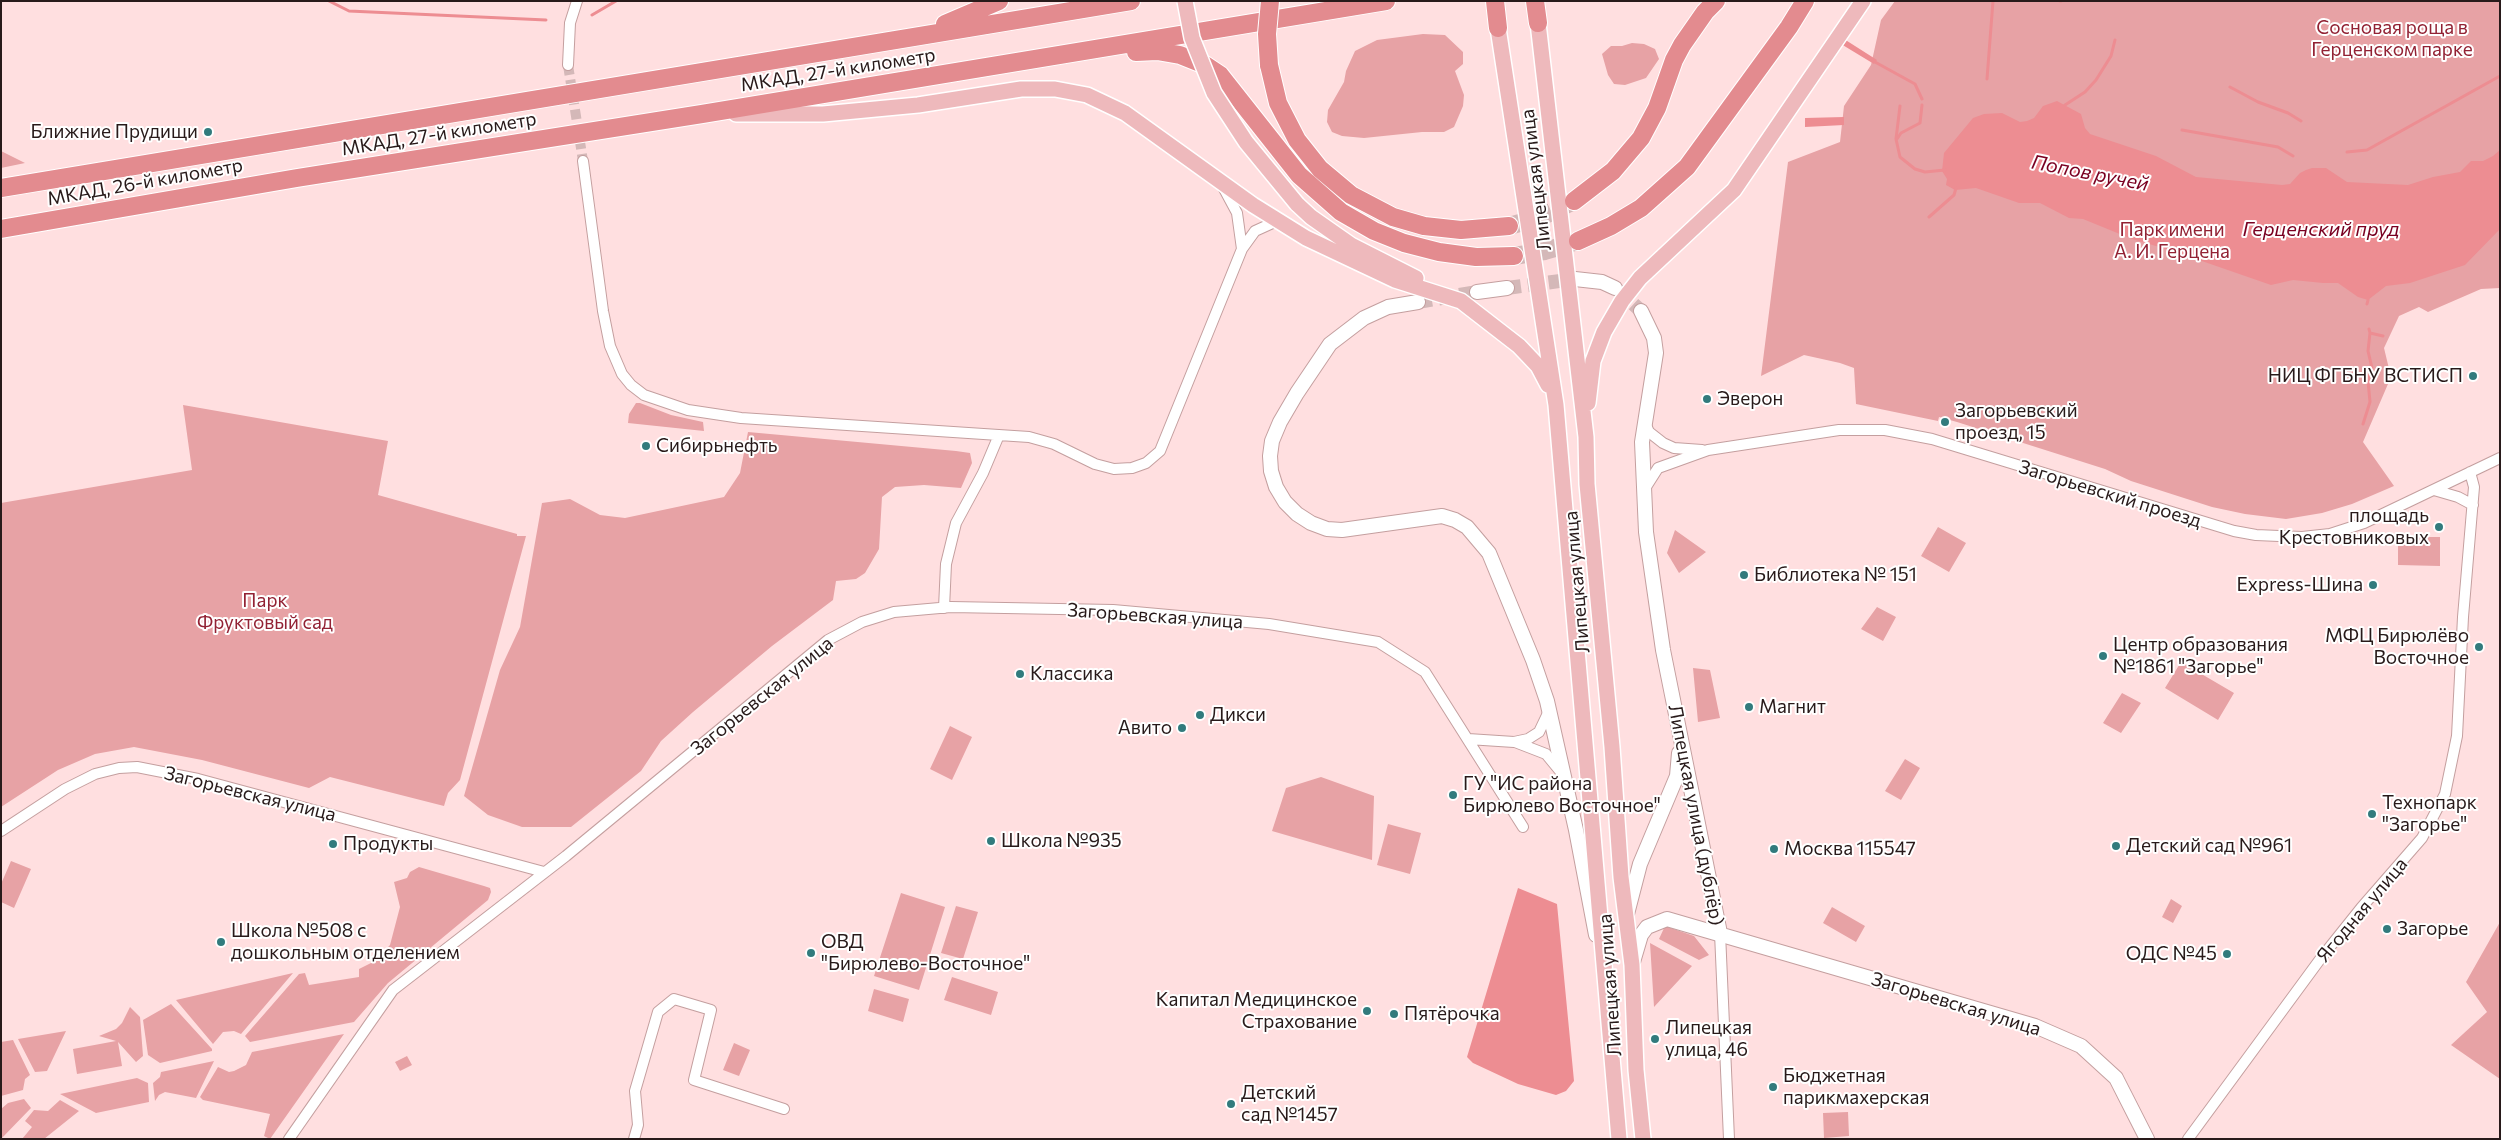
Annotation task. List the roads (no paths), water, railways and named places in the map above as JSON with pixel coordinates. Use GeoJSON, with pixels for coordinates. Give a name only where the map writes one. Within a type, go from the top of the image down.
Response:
{"type":"FeatureCollection","features":[{"type":"Feature","properties":{"kind":"highway"},"geometry":{"type":"LineString","coordinates":[[885,42],[946,24],[999,1]]}},
{"type":"Feature","properties":{"kind":"highway","name":"МКАД, 27-й километр"},"geometry":{"type":"LineString","coordinates":[[292,141],[1131,1]]}},
{"type":"Feature","properties":{"kind":"highway"},"geometry":{"type":"LineString","coordinates":[[1270,1],[1266,34],[1269,65],[1278,103],[1297,140],[1320,170],[1351,195],[1393,217],[1424,226],[1461,230],[1509,226]]}},
{"type":"Feature","properties":{"kind":"highway","name":"МКАД, 27-й километр"},"geometry":{"type":"LineString","coordinates":[[297,178],[1065,55],[1386,1]]}},
{"type":"Feature","properties":{"kind":"highway"},"geometry":{"type":"LineString","coordinates":[[1574,201],[1613,171],[1641,138],[1657,108],[1682,45],[1705,12],[1716,1]]}},
{"type":"Feature","properties":{"kind":"highway"},"geometry":{"type":"LineString","coordinates":[[1578,241],[1626,218],[1675,180],[1699,153],[1805,1]]}},
{"type":"Feature","properties":{"kind":"highway"},"geometry":{"type":"LineString","coordinates":[[1065,55],[1157,52],[1191,58],[1212,69],[1228,82],[1299,176],[1341,212],[1374,231],[1422,249],[1476,257],[1514,256]]}},
{"type":"Feature","properties":{"kind":"highway","name":"МКАД, 26-й километр"},"geometry":{"type":"LineString","coordinates":[[1,188],[292,141]]}},
{"type":"Feature","properties":{"kind":"highway","name":"МКАД, 26-й километр"},"geometry":{"type":"LineString","coordinates":[[1,229],[297,178]]}},
{"type":"Feature","properties":{"kind":"main road"},"geometry":{"type":"LineString","coordinates":[[1185,1],[1192,38],[1205,76],[1214,93],[1246,142],[1297,204],[1351,245],[1461,300],[1505,332],[1538,366],[1556,405]]}},
{"type":"Feature","properties":{"kind":"main road"},"geometry":{"type":"LineString","coordinates":[[1586,437],[1594,361],[1604,332],[1622,301],[1640,278],[1734,190],[1862,3]]}},
{"type":"Feature","properties":{"kind":"main road","name":"Липецкая улица"},"geometry":{"type":"LineString","coordinates":[[1537,11],[1586,437],[1587,484],[1626,918],[1632,965],[1636,1070],[1643,1139]]}},
{"type":"Feature","properties":{"kind":"main road","name":"Липецкая улица"},"geometry":{"type":"LineString","coordinates":[[1497,15],[1556,405],[1619,1139]]}},
{"type":"Feature","properties":{"kind":"main road"},"geometry":{"type":"LineString","coordinates":[[702,114],[823,114],[918,105],[1020,89],[1055,89],[1087,95],[1113,106],[1172,145],[1220,183],[1278,221],[1365,268],[1416,288],[1461,300]]}},
{"type":"Feature","properties":{"kind":"street"},"geometry":{"type":"LineString","coordinates":[[567,60],[570,23],[577,1]]}},
{"type":"Feature","properties":{"kind":"street"},"geometry":{"type":"LineString","coordinates":[[584,161],[603,311],[610,346],[622,374],[631,385],[644,395],[688,410],[741,418],[999,435],[1042,440],[1104,468],[1132,468],[1151,461],[1163,445],[1242,249],[1255,231],[1278,221]]}},
{"type":"Feature","properties":{"kind":"street"},"geometry":{"type":"LineString","coordinates":[[1220,183],[1238,213],[1242,249]]}},
{"type":"Feature","properties":{"kind":"street"},"geometry":{"type":"LineString","coordinates":[[1575,278],[1602,282],[1615,288]]}},
{"type":"Feature","properties":{"kind":"street"},"geometry":{"type":"LineString","coordinates":[[1477,292],[1507,288]]}},
{"type":"Feature","properties":{"kind":"street"},"geometry":{"type":"LineString","coordinates":[[1418,302],[1388,307],[1364,318],[1330,344],[1297,393],[1272,441],[1271,471],[1276,487],[1285,502],[1297,514],[1327,528],[1361,528],[1430,516],[1455,520],[1467,527],[1489,553],[1533,660],[1549,711],[1606,979]]}},
{"type":"Feature","properties":{"kind":"street","name":"Липецкая улица (дублёр)"},"geometry":{"type":"LineString","coordinates":[[1641,311],[1649,325],[1656,353],[1656,367],[1644,421],[1643,492],[1654,592],[1677,719],[1720,933],[1729,1139]]}},
{"type":"Feature","properties":{"kind":"street"},"geometry":{"type":"LineString","coordinates":[[1644,421],[1649,432],[1663,444],[1674,448],[1708,450]]}},
{"type":"Feature","properties":{"kind":"street","name":"Загорьевский проезд"},"geometry":{"type":"LineString","coordinates":[[1708,450],[1840,430],[1885,430],[1932,439],[2234,531],[2278,537],[2302,537],[2345,530],[2364,524],[2500,458]]}},
{"type":"Feature","properties":{"kind":"street"},"geometry":{"type":"LineString","coordinates":[[944,608],[946,564],[956,522],[983,473],[999,435]]}},
{"type":"Feature","properties":{"kind":"street"},"geometry":{"type":"LineString","coordinates":[[1643,492],[1658,468],[1708,450]]}},
{"type":"Feature","properties":{"kind":"street","name":"Ягодная улица"},"geometry":{"type":"LineString","coordinates":[[2188,1139],[2321,958],[2360,908],[2410,852],[2435,816],[2447,786],[2457,736],[2463,617],[2474,487],[2470,472]]}},
{"type":"Feature","properties":{"kind":"street"},"geometry":{"type":"LineString","coordinates":[[2434,490],[2458,497],[2473,505]]}},
{"type":"Feature","properties":{"kind":"street","name":"Загорьевская улица"},"geometry":{"type":"LineString","coordinates":[[1,831],[64,789],[95,774],[119,768],[137,767],[198,779],[544,872],[828,640],[862,622],[886,615],[944,608],[1114,610],[1269,624],[1372,640],[1425,672],[1523,827]]}},
{"type":"Feature","properties":{"kind":"street"},"geometry":{"type":"LineString","coordinates":[[1468,739],[1514,742],[1528,739],[1539,732],[1549,711]]}},
{"type":"Feature","properties":{"kind":"street"},"geometry":{"type":"LineString","coordinates":[[1626,918],[1640,864],[1677,776],[1680,750],[1677,719]]}},
{"type":"Feature","properties":{"kind":"street"},"geometry":{"type":"LineString","coordinates":[[1514,742],[1546,754],[1556,764],[1565,780]]}},
{"type":"Feature","properties":{"kind":"street"},"geometry":{"type":"LineString","coordinates":[[289,1139],[393,990],[544,872]]}},
{"type":"Feature","properties":{"kind":"street","name":"Загорьевская улица"},"geometry":{"type":"LineString","coordinates":[[1632,965],[1641,935],[1647,927],[1667,919],[2035,1026],[2081,1046],[2116,1078],[2147,1139]]}},
{"type":"Feature","properties":{"kind":"street"},"geometry":{"type":"LineString","coordinates":[[634,1139],[638,1125],[636,1091],[658,1012],[674,999],[711,1010],[694,1080],[784,1110]]}},
{"type":"Feature","properties":{"kind":"water"},"geometry":{"type":"Polygon","coordinates":[[[1844,39],[1877,60],[1874,64],[1841,44],[1844,39]]]}},
{"type":"Feature","properties":{"kind":"water","name":"Герценский пруд"},"geometry":{"type":"Polygon","coordinates":[[[2057,101],[2081,114],[2085,128],[2090,134],[2156,156],[2196,177],[2282,185],[2290,184],[2300,173],[2306,170],[2326,168],[2347,182],[2408,185],[2433,177],[2460,172],[2471,161],[2483,161],[2500,150],[2500,229],[2465,265],[2410,283],[2386,286],[2368,300],[2358,297],[2338,283],[2293,280],[2271,285],[2132,239],[2083,219],[2069,218],[2040,203],[2019,203],[1976,188],[1955,190],[1946,185],[1947,179],[1942,171],[1944,153],[1973,118],[1984,114],[2002,113],[2020,122],[2027,121],[2034,118],[2043,106],[2057,101]]]}},
{"type":"Feature","properties":{"kind":"water"},"geometry":{"type":"Polygon","coordinates":[[[1844,117],[1844,125],[1805,127],[1805,118],[1844,117]]]}},
{"type":"Feature","properties":{"kind":"water"},"geometry":{"type":"Polygon","coordinates":[[[1518,888],[1557,904],[1574,1081],[1566,1091],[1556,1095],[1518,1084],[1473,1063],[1467,1057],[1518,888]]]}},
{"type":"Feature","properties":{"kind":"waterway","name":"Попов ручей"},"geometry":{"type":"LineString","coordinates":[[329,1],[349,11],[546,20]]}},
{"type":"Feature","properties":{"kind":"waterway","name":"Попов ручей"},"geometry":{"type":"LineString","coordinates":[[592,15],[616,1]]}},
{"type":"Feature","properties":{"kind":"waterway"},"geometry":{"type":"LineString","coordinates":[[1987,79],[1993,1]]}},
{"type":"Feature","properties":{"kind":"waterway"},"geometry":{"type":"LineString","coordinates":[[2065,105],[2085,92],[2096,80],[2111,56],[2115,40]]}},
{"type":"Feature","properties":{"kind":"waterway"},"geometry":{"type":"LineString","coordinates":[[1875,62],[1915,84],[1922,99]]}},
{"type":"Feature","properties":{"kind":"waterway"},"geometry":{"type":"LineString","coordinates":[[2347,152],[2367,150],[2500,76]]}},
{"type":"Feature","properties":{"kind":"waterway"},"geometry":{"type":"LineString","coordinates":[[2230,87],[2258,102],[2288,113],[2301,121]]}},
{"type":"Feature","properties":{"kind":"waterway"},"geometry":{"type":"LineString","coordinates":[[1897,139],[1901,133],[1920,123],[1922,105]]}},
{"type":"Feature","properties":{"kind":"waterway","name":"Попов ручей"},"geometry":{"type":"LineString","coordinates":[[1900,106],[1896,139],[1900,157],[1915,169],[1925,172],[1945,170]]}},
{"type":"Feature","properties":{"kind":"waterway"},"geometry":{"type":"LineString","coordinates":[[2182,130],[2278,147],[2293,156]]}},
{"type":"Feature","properties":{"kind":"waterway"},"geometry":{"type":"LineString","coordinates":[[1929,217],[1954,195],[1956,188]]}},
{"type":"Feature","properties":{"kind":"waterway"},"geometry":{"type":"LineString","coordinates":[[2367,304],[2368,300]]}},
{"type":"Feature","properties":{"kind":"waterway"},"geometry":{"type":"LineString","coordinates":[[2369,329],[2370,333],[2383,336]]}},
{"type":"Feature","properties":{"kind":"waterway"},"geometry":{"type":"LineString","coordinates":[[2363,424],[2370,402],[2368,381],[2372,368],[2368,351],[2370,333]]}},
{"type":"Feature","properties":{"kind":"tunnel"},"geometry":{"type":"LineString","coordinates":[[568,65],[583,161]]}},
{"type":"Feature","properties":{"kind":"tunnel"},"geometry":{"type":"LineString","coordinates":[[1509,226],[1541,217],[1574,201]]}},
{"type":"Feature","properties":{"kind":"tunnel"},"geometry":{"type":"LineString","coordinates":[[1514,256],[1545,251],[1578,241]]}},
{"type":"Feature","properties":{"kind":"tunnel"},"geometry":{"type":"LineString","coordinates":[[1507,288],[1575,279]]}},
{"type":"Feature","properties":{"kind":"tunnel"},"geometry":{"type":"LineString","coordinates":[[1618,290],[1641,311]]}},
{"type":"Feature","properties":{"kind":"tunnel"},"geometry":{"type":"LineString","coordinates":[[1418,302],[1477,292]]}},
{"type":"Feature","properties":{"kind":"place","name":"Ближние Прудищи"},"geometry":{"type":"Point","coordinates":[208,132]}},
{"type":"Feature","properties":{"kind":"place","name":"НИЦ ФГБНУ ВСТИСП"},"geometry":{"type":"Point","coordinates":[2473,376]}},
{"type":"Feature","properties":{"kind":"place","name":"Эверон"},"geometry":{"type":"Point","coordinates":[1707,399]}},
{"type":"Feature","properties":{"kind":"place","name":"Загорьевский проезд, 15"},"geometry":{"type":"Point","coordinates":[1945,422]}},
{"type":"Feature","properties":{"kind":"place","name":"Сибирьнефть"},"geometry":{"type":"Point","coordinates":[646,446]}},
{"type":"Feature","properties":{"kind":"place","name":"площадь Крестовниковых"},"geometry":{"type":"Point","coordinates":[2439,527]}},
{"type":"Feature","properties":{"kind":"place","name":"Библиотека № 151"},"geometry":{"type":"Point","coordinates":[1744,575]}},
{"type":"Feature","properties":{"kind":"place","name":"Express-Шина"},"geometry":{"type":"Point","coordinates":[2373,585]}},
{"type":"Feature","properties":{"kind":"place","name":"МФЦ Бирюлёво Восточное"},"geometry":{"type":"Point","coordinates":[2479,647]}},
{"type":"Feature","properties":{"kind":"place","name":"Центр образования №1861 \"Загорье\""},"geometry":{"type":"Point","coordinates":[2103,656]}},
{"type":"Feature","properties":{"kind":"place","name":"Классика"},"geometry":{"type":"Point","coordinates":[1020,674]}},
{"type":"Feature","properties":{"kind":"place","name":"Магнит"},"geometry":{"type":"Point","coordinates":[1749,707]}},
{"type":"Feature","properties":{"kind":"place","name":"Дикси"},"geometry":{"type":"Point","coordinates":[1200,715]}},
{"type":"Feature","properties":{"kind":"place","name":"Авито"},"geometry":{"type":"Point","coordinates":[1182,728]}},
{"type":"Feature","properties":{"kind":"place","name":"ГУ \"ИС района Бирюлево Восточное\""},"geometry":{"type":"Point","coordinates":[1453,795]}},
{"type":"Feature","properties":{"kind":"place","name":"Технопарк \"Загорье\""},"geometry":{"type":"Point","coordinates":[2372,814]}},
{"type":"Feature","properties":{"kind":"place","name":"Школа №935"},"geometry":{"type":"Point","coordinates":[991,841]}},
{"type":"Feature","properties":{"kind":"place","name":"Продукты"},"geometry":{"type":"Point","coordinates":[333,844]}},
{"type":"Feature","properties":{"kind":"place","name":"Детский сад №961"},"geometry":{"type":"Point","coordinates":[2116,846]}},
{"type":"Feature","properties":{"kind":"place","name":"Москва 115547"},"geometry":{"type":"Point","coordinates":[1774,849]}},
{"type":"Feature","properties":{"kind":"place","name":"Загорье"},"geometry":{"type":"Point","coordinates":[2387,929]}},
{"type":"Feature","properties":{"kind":"place","name":"Школа №508 с дошкольным отделением"},"geometry":{"type":"Point","coordinates":[221,942]}},
{"type":"Feature","properties":{"kind":"place","name":"ОВД \"Бирюлево-Восточное\""},"geometry":{"type":"Point","coordinates":[811,953]}},
{"type":"Feature","properties":{"kind":"place","name":"ОДС №45"},"geometry":{"type":"Point","coordinates":[2227,954]}},
{"type":"Feature","properties":{"kind":"place","name":"Капитал Медицинское Страхование"},"geometry":{"type":"Point","coordinates":[1367,1011]}},
{"type":"Feature","properties":{"kind":"place","name":"Пятёрочка"},"geometry":{"type":"Point","coordinates":[1394,1014]}},
{"type":"Feature","properties":{"kind":"place","name":"Липецкая улица, 46"},"geometry":{"type":"Point","coordinates":[1655,1039]}},
{"type":"Feature","properties":{"kind":"place","name":"Бюджетная парикмахерская"},"geometry":{"type":"Point","coordinates":[1773,1087]}},
{"type":"Feature","properties":{"kind":"place","name":"Детский сад №1457"},"geometry":{"type":"Point","coordinates":[1231,1104]}},
{"type":"Feature","properties":{"kind":"park label","name":"Сосновая роща в Герценском парке"},"geometry":{"type":"Point","coordinates":[2392,39]}},
{"type":"Feature","properties":{"kind":"park label","name":"Парк имени А. И. Герцена"},"geometry":{"type":"Point","coordinates":[2172,241]}},
{"type":"Feature","properties":{"kind":"park label","name":"Парк Фруктовый сад"},"geometry":{"type":"Point","coordinates":[265,612]}}]}
